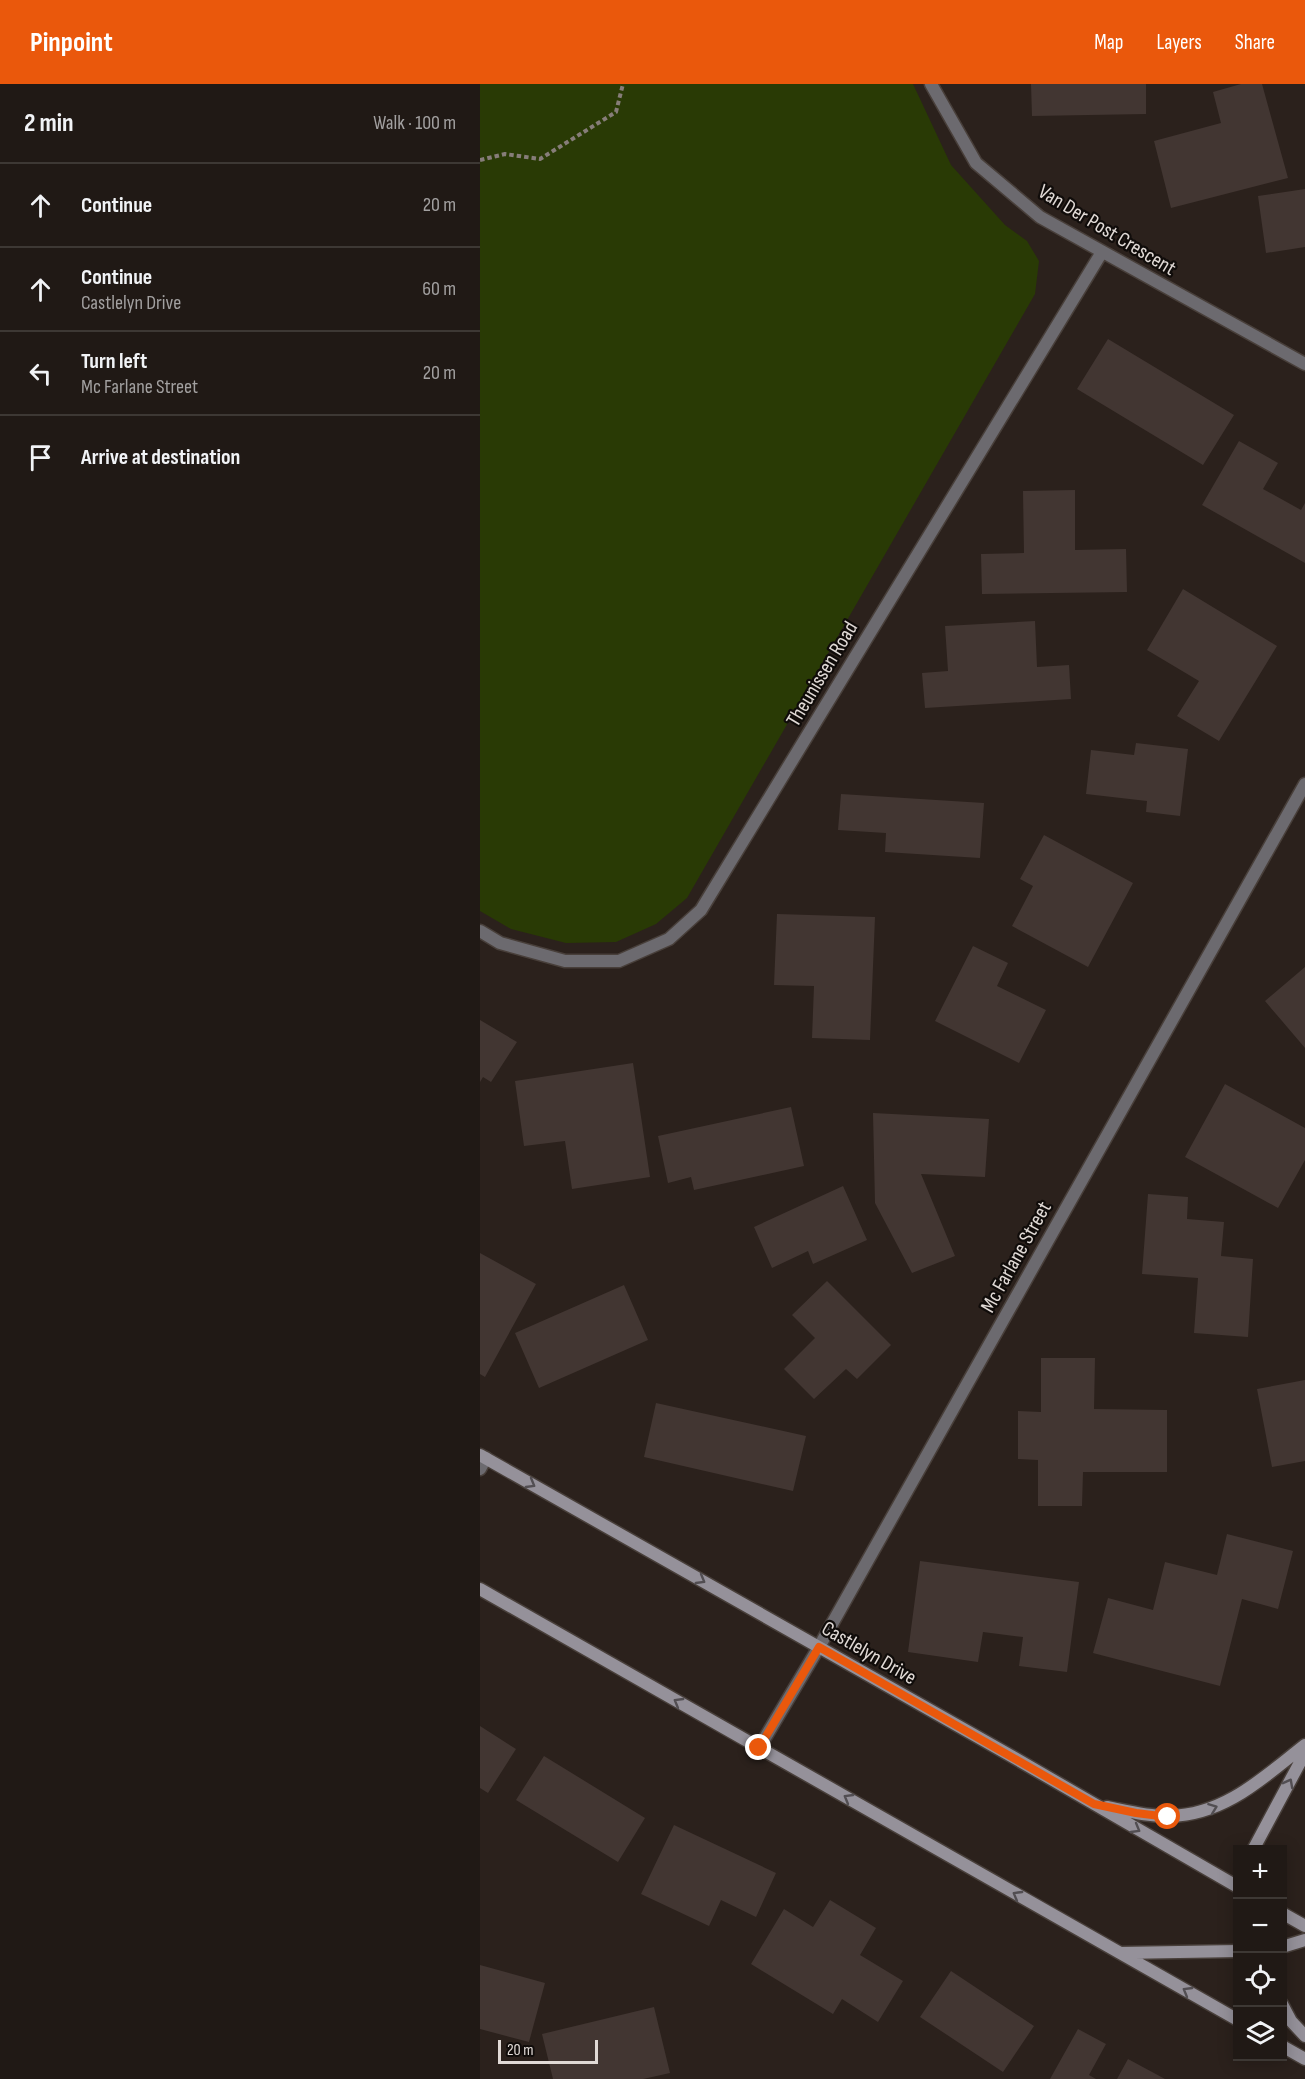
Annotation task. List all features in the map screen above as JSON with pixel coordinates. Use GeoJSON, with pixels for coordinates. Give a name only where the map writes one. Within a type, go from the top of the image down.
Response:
{"type":"FeatureCollection","features":[{"type":"Feature","properties":{"kind":"street","name":"Van Der Post Crescent"},"geometry":{"type":"LineString","coordinates":[[931,84],[976,163],[1040,218],[1305,364]]}},
{"type":"Feature","properties":{"kind":"street","name":"Theunissen Road"},"geometry":{"type":"LineString","coordinates":[[480,931],[500,943],[565,961],[619,961],[669,939],[700,910],[1102,252]]}},
{"type":"Feature","properties":{"kind":"street","name":"Mc Farlane Street"},"geometry":{"type":"LineString","coordinates":[[759,1748],[819,1647],[1305,784]]}},
{"type":"Feature","properties":{"kind":"street","name":"Castlelyn Drive"},"geometry":{"type":"LineString","coordinates":[[482,1460],[819,1647],[1233,1885]]}},
{"type":"Feature","properties":{"kind":"street"},"geometry":{"type":"LineString","coordinates":[[480,1589],[1233,2017]]}},
{"type":"Feature","properties":{"kind":"street"},"geometry":{"type":"LineString","coordinates":[[1094,1804],[1168,1817],[1195,1814],[1219,1806],[1245,1791],[1305,1745]]}},
{"type":"Feature","properties":{"kind":"street"},"geometry":{"type":"LineString","coordinates":[[1256,1845],[1305,1753]]}},
{"type":"Feature","properties":{"kind":"street"},"geometry":{"type":"LineString","coordinates":[[1287,1916],[1305,1926]]}},
{"type":"Feature","properties":{"kind":"street"},"geometry":{"type":"LineString","coordinates":[[1287,1945],[1305,1940]]}},
{"type":"Feature","properties":{"kind":"street"},"geometry":{"type":"LineString","coordinates":[[1120,1953],[1233,1951]]}},
{"type":"Feature","properties":{"kind":"street"},"geometry":{"type":"LineString","coordinates":[[1284,2007],[1291,2021],[1305,2036]]}},
{"type":"Feature","properties":{"kind":"street"},"geometry":{"type":"LineString","coordinates":[[1287,2049],[1305,2059]]}},
{"type":"Feature","properties":{"kind":"path"},"geometry":{"type":"LineString","coordinates":[[480,160],[505,154],[540,159],[616,112],[623,84]]}},
{"type":"Feature","properties":{"kind":"green space"},"geometry":{"type":"Polygon","coordinates":[[[480,84],[913,84],[951,165],[1005,225],[1027,241],[1039,261],[1035,294],[687,898],[656,924],[616,942],[566,943],[511,929],[480,911],[480,84]]]}},
{"type":"Feature","properties":{"kind":"building"},"geometry":{"type":"Polygon","coordinates":[[[1031,84],[1146,84],[1146,114],[1032,116],[1031,84]]]}},
{"type":"Feature","properties":{"kind":"building"},"geometry":{"type":"Polygon","coordinates":[[[1241,84],[1262,84],[1288,178],[1171,208],[1154,141],[1221,123],[1213,92],[1241,84]]]}},
{"type":"Feature","properties":{"kind":"building"},"geometry":{"type":"Polygon","coordinates":[[[1305,189],[1305,247],[1266,253],[1258,196],[1305,189]]]}},
{"type":"Feature","properties":{"kind":"building"},"geometry":{"type":"Polygon","coordinates":[[[1108,339],[1234,415],[1203,465],[1077,389],[1108,339]]]}},
{"type":"Feature","properties":{"kind":"building"},"geometry":{"type":"Polygon","coordinates":[[[1239,441],[1278,463],[1263,489],[1301,510],[1305,503],[1305,563],[1202,505],[1239,441]]]}},
{"type":"Feature","properties":{"kind":"building"},"geometry":{"type":"Polygon","coordinates":[[[1075,490],[1075,550],[1126,549],[1127,592],[982,594],[981,554],[1024,553],[1023,491],[1075,490]]]}},
{"type":"Feature","properties":{"kind":"building"},"geometry":{"type":"Polygon","coordinates":[[[1183,589],[1277,646],[1219,741],[1177,716],[1199,681],[1147,650],[1183,589]]]}},
{"type":"Feature","properties":{"kind":"building"},"geometry":{"type":"Polygon","coordinates":[[[1035,621],[1037,667],[1069,665],[1071,699],[925,708],[922,673],[948,671],[945,626],[1035,621]]]}},
{"type":"Feature","properties":{"kind":"building"},"geometry":{"type":"Polygon","coordinates":[[[1136,743],[1188,749],[1180,816],[1146,812],[1147,801],[1086,794],[1091,750],[1134,755],[1136,743]]]}},
{"type":"Feature","properties":{"kind":"building"},"geometry":{"type":"Polygon","coordinates":[[[841,794],[984,803],[980,858],[885,852],[886,833],[838,830],[841,794]]]}},
{"type":"Feature","properties":{"kind":"building"},"geometry":{"type":"Polygon","coordinates":[[[1044,835],[1133,883],[1088,967],[1012,926],[1033,886],[1020,879],[1044,835]]]}},
{"type":"Feature","properties":{"kind":"building"},"geometry":{"type":"Polygon","coordinates":[[[777,914],[875,917],[870,1040],[812,1038],[814,986],[774,985],[777,914]]]}},
{"type":"Feature","properties":{"kind":"building"},"geometry":{"type":"Polygon","coordinates":[[[973,946],[1008,963],[997,986],[1046,1010],[1019,1063],[935,1021],[973,946]]]}},
{"type":"Feature","properties":{"kind":"building"},"geometry":{"type":"Polygon","coordinates":[[[1305,967],[1305,1048],[1265,1001],[1305,967]]]}},
{"type":"Feature","properties":{"kind":"building"},"geometry":{"type":"Polygon","coordinates":[[[480,1020],[517,1042],[491,1082],[483,1077],[480,1082],[480,1020]]]}},
{"type":"Feature","properties":{"kind":"building"},"geometry":{"type":"Polygon","coordinates":[[[633,1063],[650,1177],[572,1189],[565,1141],[524,1146],[515,1081],[633,1063]]]}},
{"type":"Feature","properties":{"kind":"building"},"geometry":{"type":"Polygon","coordinates":[[[1225,1084],[1305,1128],[1305,1160],[1278,1208],[1185,1157],[1225,1084]]]}},
{"type":"Feature","properties":{"kind":"building"},"geometry":{"type":"Polygon","coordinates":[[[791,1107],[804,1166],[694,1190],[691,1177],[668,1183],[658,1136],[791,1107]]]}},
{"type":"Feature","properties":{"kind":"building"},"geometry":{"type":"Polygon","coordinates":[[[873,1113],[989,1119],[985,1177],[921,1174],[955,1256],[912,1273],[875,1203],[873,1113]]]}},
{"type":"Feature","properties":{"kind":"building"},"geometry":{"type":"Polygon","coordinates":[[[843,1186],[867,1240],[813,1264],[808,1251],[772,1268],[754,1227],[843,1186]]]}},
{"type":"Feature","properties":{"kind":"building"},"geometry":{"type":"Polygon","coordinates":[[[1148,1194],[1188,1197],[1187,1219],[1224,1222],[1221,1256],[1253,1259],[1248,1337],[1194,1333],[1198,1278],[1142,1274],[1148,1194]]]}},
{"type":"Feature","properties":{"kind":"building"},"geometry":{"type":"Polygon","coordinates":[[[480,1253],[536,1284],[485,1377],[480,1374],[480,1253]]]}},
{"type":"Feature","properties":{"kind":"building"},"geometry":{"type":"Polygon","coordinates":[[[827,1281],[891,1345],[857,1379],[846,1369],[814,1399],[784,1369],[815,1338],[792,1315],[827,1281]]]}},
{"type":"Feature","properties":{"kind":"building"},"geometry":{"type":"Polygon","coordinates":[[[624,1285],[648,1340],[539,1388],[515,1333],[624,1285]]]}},
{"type":"Feature","properties":{"kind":"building"},"geometry":{"type":"Polygon","coordinates":[[[1041,1358],[1095,1358],[1094,1409],[1167,1410],[1167,1472],[1083,1472],[1082,1506],[1038,1506],[1038,1460],[1018,1459],[1018,1411],[1041,1412],[1041,1358]]]}},
{"type":"Feature","properties":{"kind":"building"},"geometry":{"type":"Polygon","coordinates":[[[1305,1380],[1305,1461],[1272,1467],[1257,1389],[1305,1380]]]}},
{"type":"Feature","properties":{"kind":"building"},"geometry":{"type":"Polygon","coordinates":[[[656,1403],[806,1436],[793,1491],[644,1457],[656,1403]]]}},
{"type":"Feature","properties":{"kind":"building"},"geometry":{"type":"Polygon","coordinates":[[[1227,1534],[1293,1551],[1278,1609],[1242,1599],[1220,1686],[1093,1653],[1108,1598],[1153,1610],[1165,1562],[1217,1575],[1227,1534]]]}},
{"type":"Feature","properties":{"kind":"building"},"geometry":{"type":"Polygon","coordinates":[[[920,1561],[1079,1582],[1067,1672],[1019,1666],[1023,1637],[983,1632],[978,1662],[908,1652],[920,1561]]]}},
{"type":"Feature","properties":{"kind":"building"},"geometry":{"type":"Polygon","coordinates":[[[480,1726],[516,1749],[488,1793],[480,1788],[480,1726]]]}},
{"type":"Feature","properties":{"kind":"building"},"geometry":{"type":"Polygon","coordinates":[[[544,1756],[645,1818],[618,1862],[516,1800],[544,1756]]]}},
{"type":"Feature","properties":{"kind":"building"},"geometry":{"type":"Polygon","coordinates":[[[674,1825],[776,1873],[756,1917],[721,1900],[709,1926],[641,1894],[674,1825]]]}},
{"type":"Feature","properties":{"kind":"building"},"geometry":{"type":"Polygon","coordinates":[[[830,1900],[876,1928],[860,1955],[903,1981],[878,2022],[842,1999],[833,2014],[751,1964],[784,1909],[813,1927],[830,1900]]]}},
{"type":"Feature","properties":{"kind":"building"},"geometry":{"type":"Polygon","coordinates":[[[480,1965],[545,1983],[529,2042],[480,2029],[480,1965]]]}},
{"type":"Feature","properties":{"kind":"building"},"geometry":{"type":"Polygon","coordinates":[[[951,1971],[1034,2026],[1003,2072],[920,2017],[951,1971]]]}},
{"type":"Feature","properties":{"kind":"building"},"geometry":{"type":"Polygon","coordinates":[[[654,2007],[670,2073],[643,2079],[553,2079],[542,2034],[654,2007]]]}},
{"type":"Feature","properties":{"kind":"building"},"geometry":{"type":"Polygon","coordinates":[[[1078,2029],[1106,2044],[1089,2075],[1096,2079],[1050,2079],[1078,2029]]]}},
{"type":"Feature","properties":{"kind":"building"},"geometry":{"type":"Polygon","coordinates":[[[1128,2059],[1165,2079],[1117,2079],[1128,2059]]]}},
{"type":"Feature","properties":{"kind":"route"},"geometry":{"type":"LineString","coordinates":[[759,1748],[819,1647],[1094,1804],[1168,1817]]}}]}
